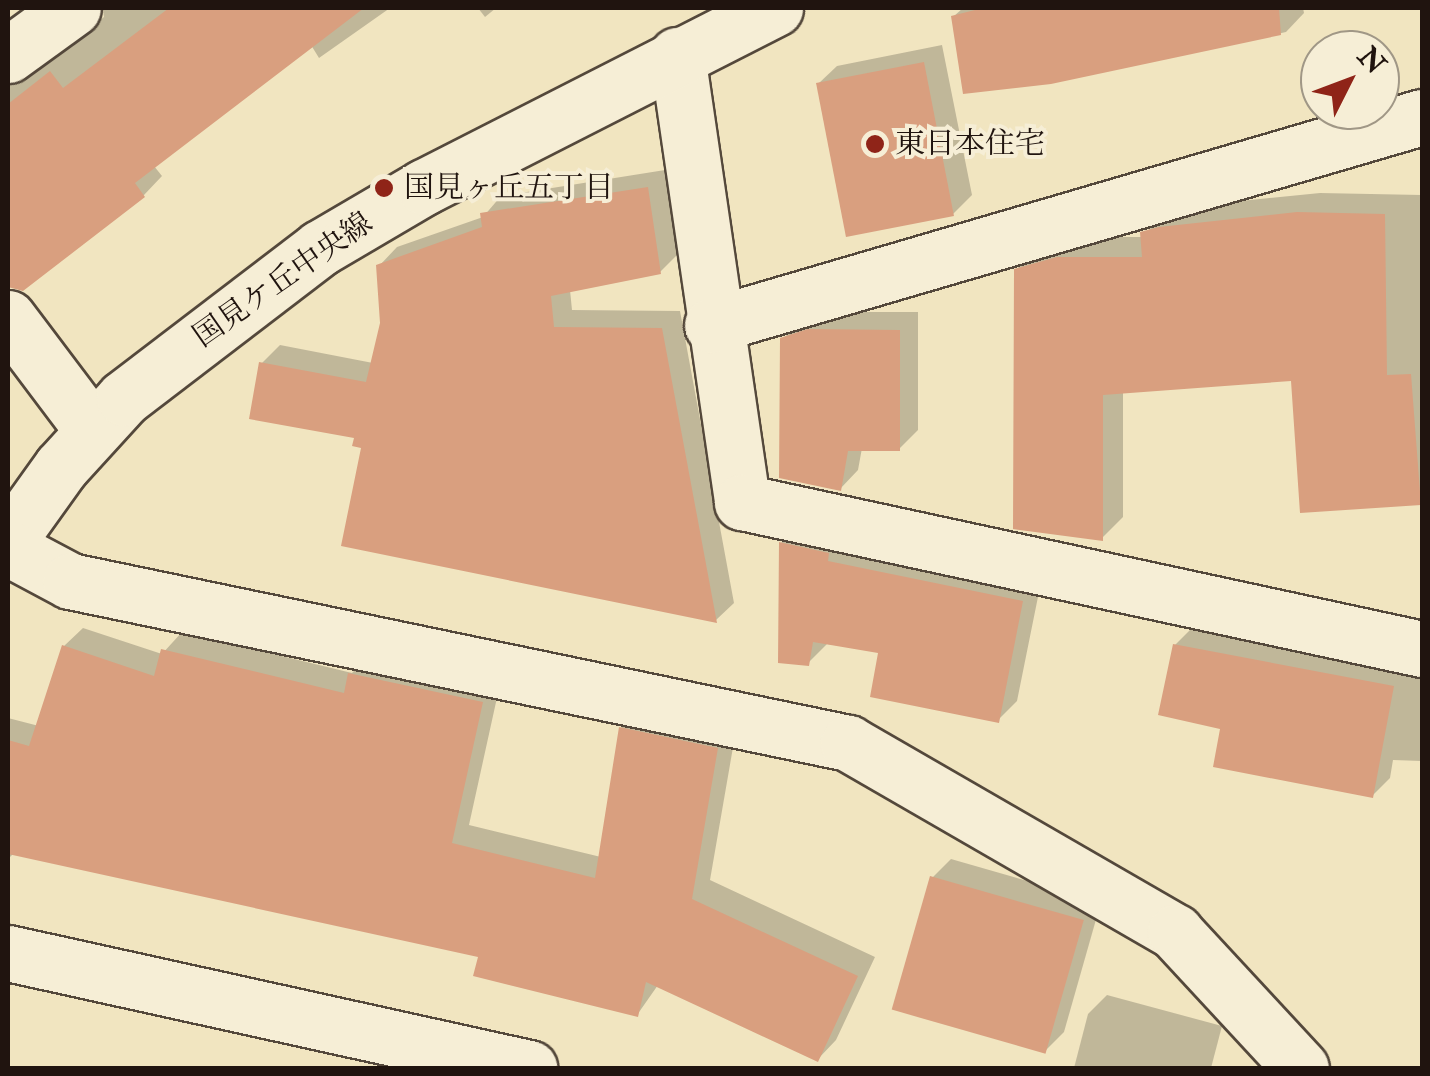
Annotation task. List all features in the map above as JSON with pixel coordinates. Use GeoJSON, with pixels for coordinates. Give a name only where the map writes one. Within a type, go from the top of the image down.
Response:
{"type":"FeatureCollection","features":[{"type":"Feature","properties":{"kind":"street"},"geometry":{"type":"LineString","coordinates":[[8,55],[73,8]]}},
{"type":"Feature","properties":{"kind":"street","name":"国見ケ丘中央線"},"geometry":{"type":"LineString","coordinates":[[8,544],[93,431],[196,339],[320,248],[677,55],[775,8]]}},
{"type":"Feature","properties":{"kind":"street"},"geometry":{"type":"LineString","coordinates":[[677,55],[712,324],[742,502],[1422,649]]}},
{"type":"Feature","properties":{"kind":"street"},"geometry":{"type":"LineString","coordinates":[[712,324],[1422,117]]}},
{"type":"Feature","properties":{"kind":"street"},"geometry":{"type":"LineString","coordinates":[[8,318],[93,431]]}},
{"type":"Feature","properties":{"kind":"street"},"geometry":{"type":"LineString","coordinates":[[8,544],[70,581],[848,743],[1175,932],[1300,1068]]}},
{"type":"Feature","properties":{"kind":"street"},"geometry":{"type":"LineString","coordinates":[[8,953],[529,1068]]}},
{"type":"Feature","properties":{"kind":"building"},"geometry":{"type":"Polygon","coordinates":[[[169,8],[364,8],[135,183],[145,197],[23,291],[8,287],[8,104],[50,71],[63,88],[169,8]]]}},
{"type":"Feature","properties":{"kind":"building"},"geometry":{"type":"Polygon","coordinates":[[[983,8],[1279,8],[1281,35],[1051,84],[963,94],[951,16],[983,8]]]}},
{"type":"Feature","properties":{"kind":"building"},"geometry":{"type":"Polygon","coordinates":[[[924,62],[954,216],[846,237],[816,83],[924,62]]]}},
{"type":"Feature","properties":{"kind":"building"},"geometry":{"type":"Polygon","coordinates":[[[648,187],[661,274],[551,296],[554,327],[662,328],[717,623],[341,546],[361,448],[352,446],[354,438],[249,419],[259,362],[366,382],[380,323],[376,265],[482,227],[480,213],[648,187]]]}},
{"type":"Feature","properties":{"kind":"building"},"geometry":{"type":"Polygon","coordinates":[[[1297,212],[1385,214],[1387,375],[1411,374],[1421,505],[1300,513],[1291,381],[1103,395],[1103,541],[1013,529],[1014,269],[1057,257],[1142,257],[1140,232],[1297,212]]]}},
{"type":"Feature","properties":{"kind":"building"},"geometry":{"type":"Polygon","coordinates":[[[808,329],[900,330],[900,451],[848,451],[841,491],[779,478],[780,338],[808,329]]]}},
{"type":"Feature","properties":{"kind":"building"},"geometry":{"type":"Polygon","coordinates":[[[779,542],[829,553],[828,561],[1023,601],[999,723],[870,697],[878,653],[813,642],[809,666],[778,663],[779,542]]]}},
{"type":"Feature","properties":{"kind":"building"},"geometry":{"type":"Polygon","coordinates":[[[1173,644],[1394,686],[1373,798],[1213,767],[1220,729],[1158,715],[1173,644]]]}},
{"type":"Feature","properties":{"kind":"building"},"geometry":{"type":"Polygon","coordinates":[[[62,645],[154,676],[161,649],[344,693],[348,673],[483,702],[452,843],[595,878],[619,727],[718,748],[692,899],[858,976],[818,1062],[646,982],[638,1017],[473,976],[478,957],[8,854],[8,740],[29,746],[62,645]]]}},
{"type":"Feature","properties":{"kind":"building"},"geometry":{"type":"Polygon","coordinates":[[[930,876],[1084,920],[1045,1054],[892,1010],[930,876]]]}},
{"type":"Feature","properties":{"kind":"place","name":"東日本住宅"},"geometry":{"type":"Point","coordinates":[875,144]}},
{"type":"Feature","properties":{"kind":"place","name":"国見ヶ丘五丁目"},"geometry":{"type":"Point","coordinates":[384,188]}}]}
